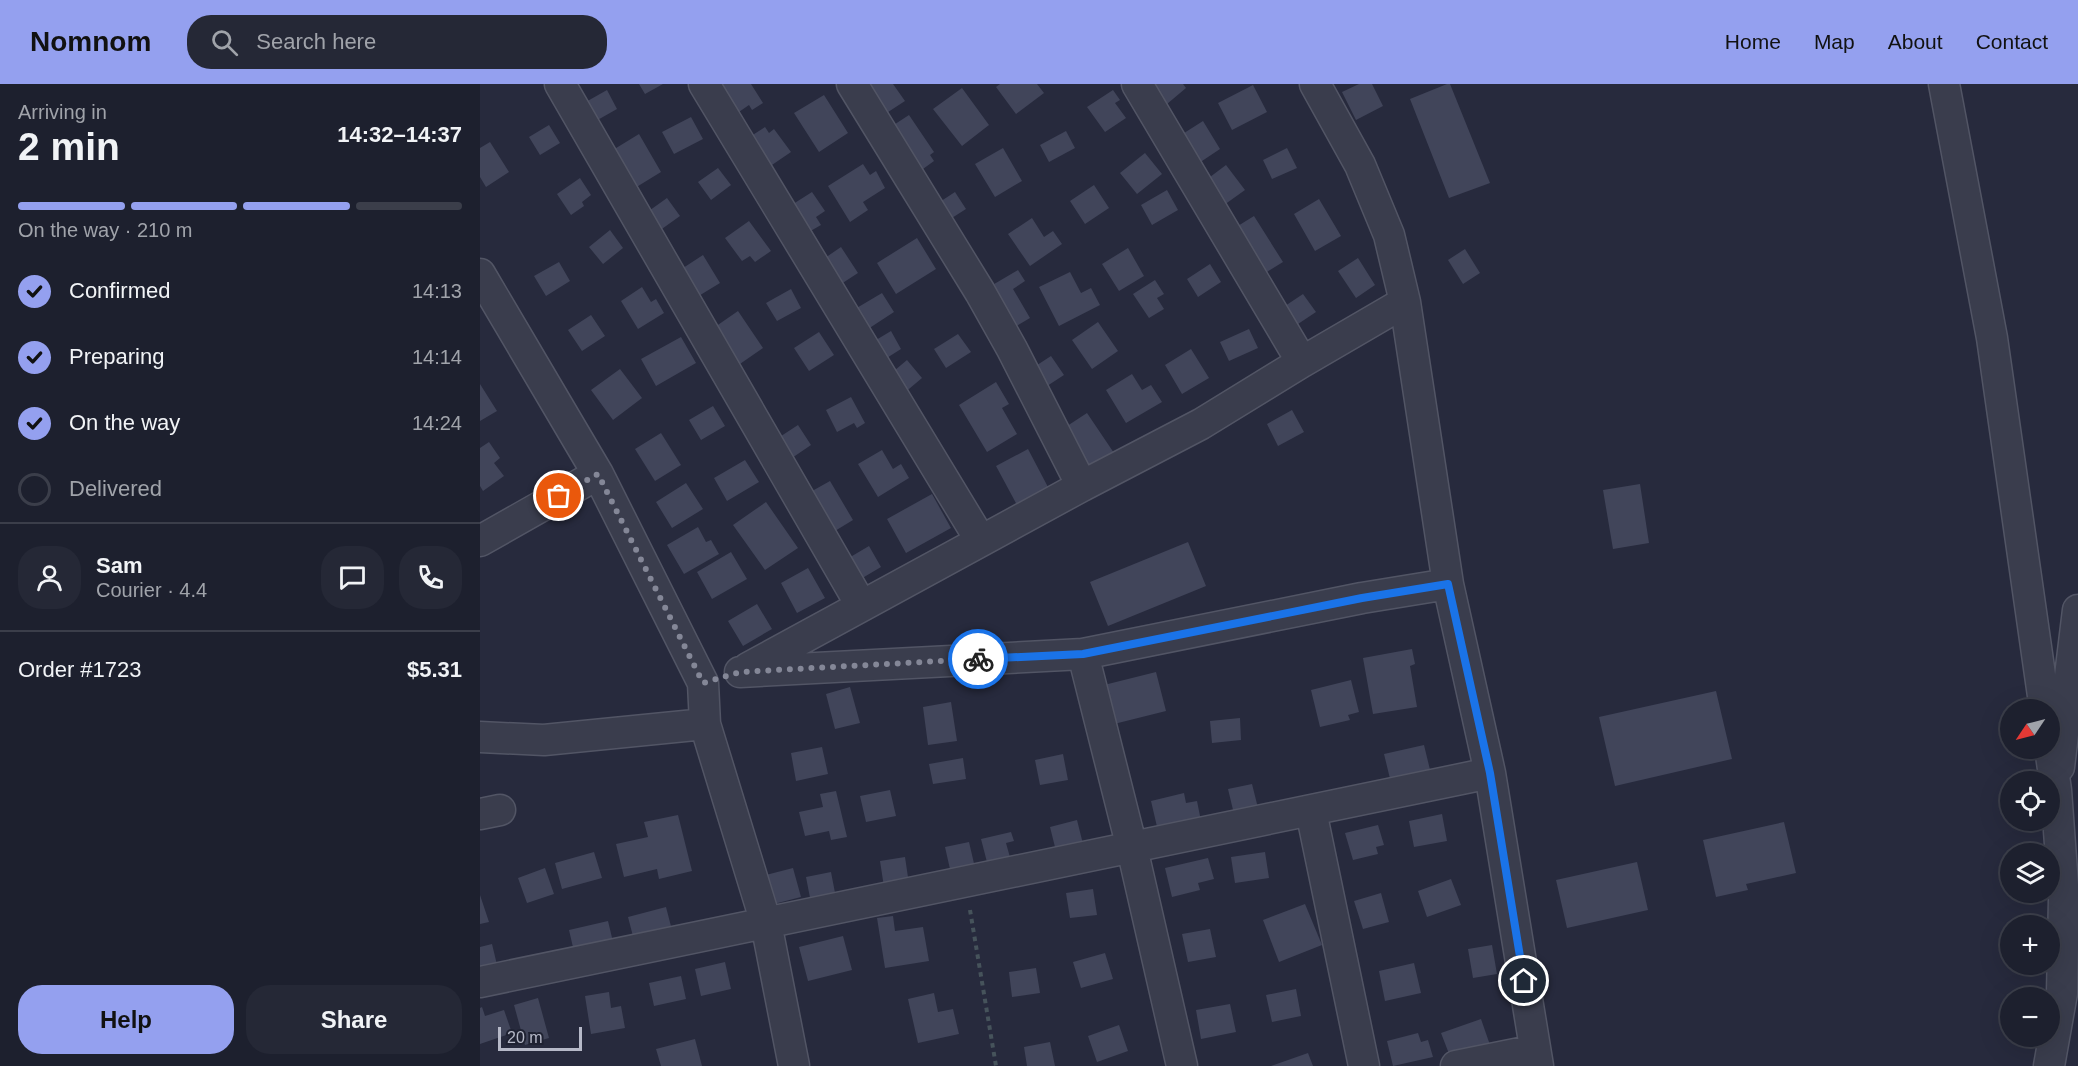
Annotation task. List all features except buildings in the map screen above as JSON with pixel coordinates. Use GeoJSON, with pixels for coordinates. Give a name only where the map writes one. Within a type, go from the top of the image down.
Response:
{"type":"FeatureCollection","features":[{"type":"Feature","properties":{"kind":"street"},"geometry":{"type":"LineString","coordinates":[[560,84],[861,605]]}},
{"type":"Feature","properties":{"kind":"street"},"geometry":{"type":"LineString","coordinates":[[704,84],[981,541]]}},
{"type":"Feature","properties":{"kind":"street"},"geometry":{"type":"LineString","coordinates":[[852,84],[964,265],[1012,349],[1082,486]]}},
{"type":"Feature","properties":{"kind":"street"},"geometry":{"type":"LineString","coordinates":[[1137,84],[1302,362]]}},
{"type":"Feature","properties":{"kind":"street"},"geometry":{"type":"LineString","coordinates":[[1315,84],[1360,165],[1389,235],[1406,302],[1448,584],[1490,773],[1537,1058],[1456,1066]]}},
{"type":"Feature","properties":{"kind":"street"},"geometry":{"type":"LineString","coordinates":[[1944,84],[1992,338],[2043,699]]}},
{"type":"Feature","properties":{"kind":"street"},"geometry":{"type":"LineString","coordinates":[[480,274],[598,474],[703,683],[705,724],[766,923],[794,1066]]}},
{"type":"Feature","properties":{"kind":"street"},"geometry":{"type":"LineString","coordinates":[[703,683],[740,672],[1201,424],[1406,302]]}},
{"type":"Feature","properties":{"kind":"street"},"geometry":{"type":"LineString","coordinates":[[480,541],[598,474]]}},
{"type":"Feature","properties":{"kind":"street"},"geometry":{"type":"LineString","coordinates":[[740,672],[1083,654],[1362,598],[1448,584]]}},
{"type":"Feature","properties":{"kind":"street"},"geometry":{"type":"LineString","coordinates":[[2058,771],[2078,610]]}},
{"type":"Feature","properties":{"kind":"street"},"geometry":{"type":"LineString","coordinates":[[1083,654],[1132,848],[1182,1066]]}},
{"type":"Feature","properties":{"kind":"street"},"geometry":{"type":"LineString","coordinates":[[480,737],[544,740],[705,724]]}},
{"type":"Feature","properties":{"kind":"street"},"geometry":{"type":"LineString","coordinates":[[480,982],[1490,773]]}},
{"type":"Feature","properties":{"kind":"street"},"geometry":{"type":"LineString","coordinates":[[1311,811],[1364,1066]]}},
{"type":"Feature","properties":{"kind":"street"},"geometry":{"type":"LineString","coordinates":[[2049,1066],[2062,993],[2064,899],[2059,831]]}},
{"type":"Feature","properties":{"kind":"path"},"geometry":{"type":"LineString","coordinates":[[965,881],[996,1066]]}},
{"type":"Feature","properties":{"kind":"way so far"},"geometry":{"type":"LineString","coordinates":[[559,496],[598,474],[703,683],[740,672],[978,659]]}},
{"type":"Feature","properties":{"kind":"route"},"geometry":{"type":"LineString","coordinates":[[978,659],[1083,654],[1362,598],[1448,584],[1490,773],[1524,981]]}}]}
